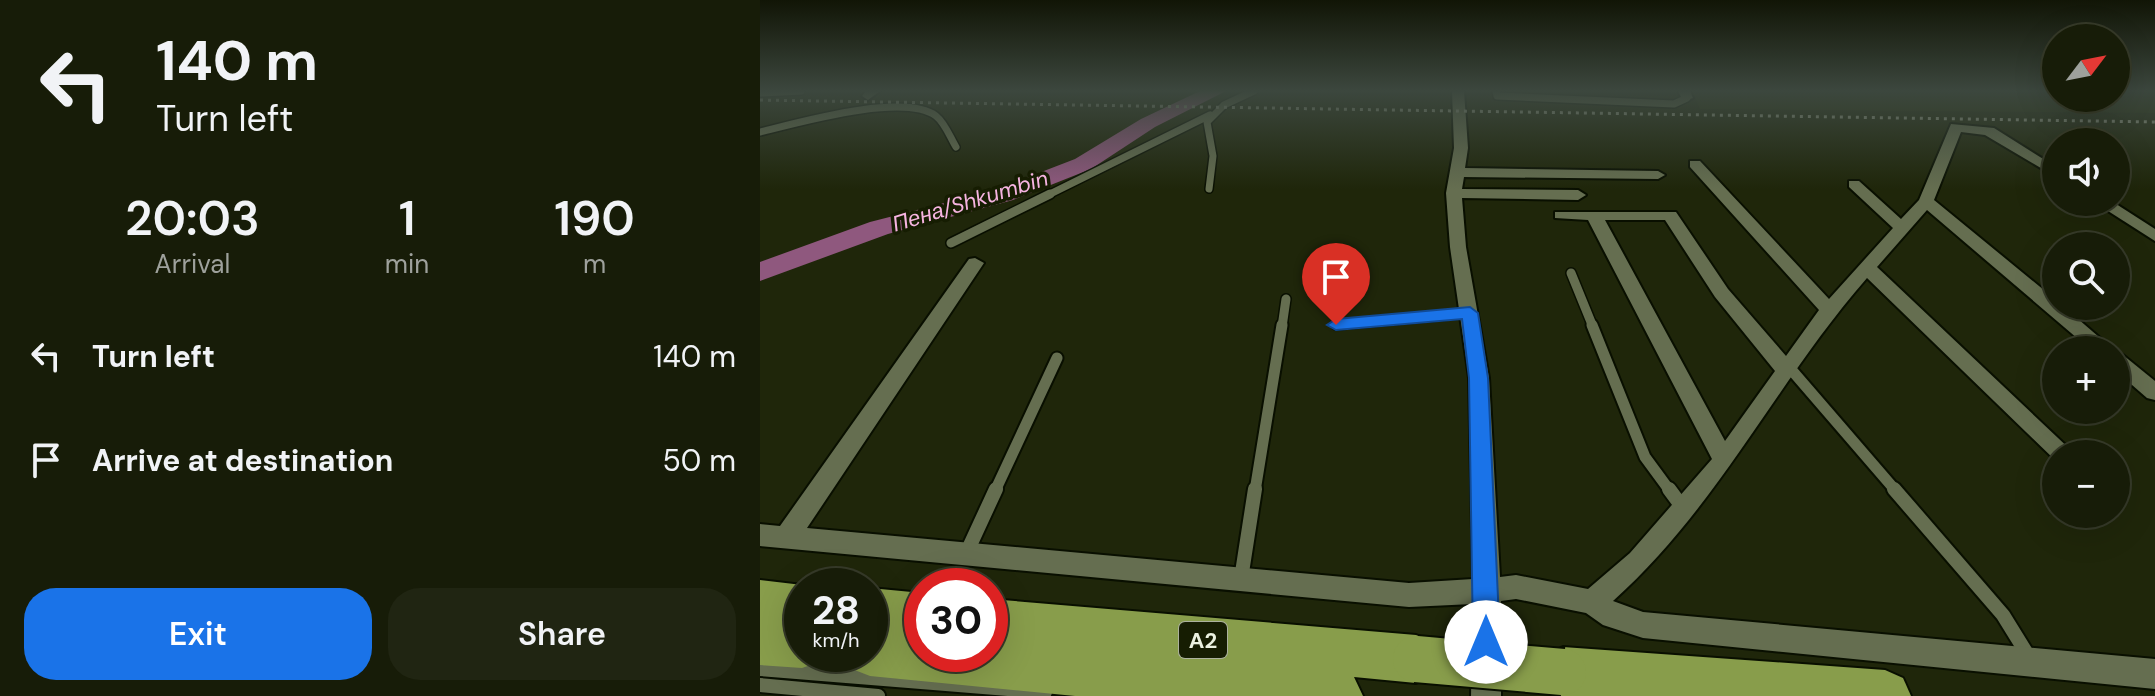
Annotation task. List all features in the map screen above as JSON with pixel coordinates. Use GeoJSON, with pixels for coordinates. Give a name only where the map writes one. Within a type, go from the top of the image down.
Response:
{"type":"FeatureCollection","features":[{"type":"Feature","properties":{"kind":"highway"},"geometry":{"type":"LineString","coordinates":[[760,601],[784,603]]}},
{"type":"Feature","properties":{"kind":"highway","name":"A2"},"geometry":{"type":"LineString","coordinates":[[1008,623],[1563,672],[1885,696]]}},
{"type":"Feature","properties":{"kind":"highway"},"geometry":{"type":"LineString","coordinates":[[760,642],[784,644]]}},
{"type":"Feature","properties":{"kind":"highway","name":"A2"},"geometry":{"type":"LineString","coordinates":[[888,654],[1337,696]]}},
{"type":"Feature","properties":{"kind":"street"},"geometry":{"type":"LineString","coordinates":[[1460,123],[1461,148],[1456,182],[1458,247],[1479,378],[1487,588],[1486,696]]}},
{"type":"Feature","properties":{"kind":"street"},"geometry":{"type":"LineString","coordinates":[[1592,602],[1639,561],[1724,460],[1829,310],[1926,201],[1956,127],[1989,131],[2042,164]]}},
{"type":"Feature","properties":{"kind":"street"},"geometry":{"type":"LineString","coordinates":[[1695,164],[1829,310]]}},
{"type":"Feature","properties":{"kind":"street"},"geometry":{"type":"LineString","coordinates":[[1456,182],[1658,175]]}},
{"type":"Feature","properties":{"kind":"street"},"geometry":{"type":"LineString","coordinates":[[1456,182],[1578,195]]}},
{"type":"Feature","properties":{"kind":"street"},"geometry":{"type":"LineString","coordinates":[[1854,184],[1902,228]]}},
{"type":"Feature","properties":{"kind":"street"},"geometry":{"type":"LineString","coordinates":[[1926,201],[2087,336]]}},
{"type":"Feature","properties":{"kind":"street"},"geometry":{"type":"LineString","coordinates":[[1561,215],[1670,215],[1721,293],[1788,369]]}},
{"type":"Feature","properties":{"kind":"street"},"geometry":{"type":"LineString","coordinates":[[1594,215],[1724,460]]}},
{"type":"Feature","properties":{"kind":"street"},"geometry":{"type":"LineString","coordinates":[[2124,216],[2155,236]]}},
{"type":"Feature","properties":{"kind":"street"},"geometry":{"type":"LineString","coordinates":[[773,536],[975,263]]}},
{"type":"Feature","properties":{"kind":"street"},"geometry":{"type":"LineString","coordinates":[[1865,266],[2048,440]]}},
{"type":"Feature","properties":{"kind":"street"},"geometry":{"type":"LineString","coordinates":[[2130,372],[2155,393]]}},
{"type":"Feature","properties":{"kind":"street"},"geometry":{"type":"LineString","coordinates":[[773,536],[1409,595],[1516,587],[1592,602],[1613,616],[1643,625],[2155,674]]}},
{"type":"Feature","properties":{"kind":"lane"},"geometry":{"type":"LineString","coordinates":[[760,132],[804,123]]}},
{"type":"Feature","properties":{"kind":"lane"},"geometry":{"type":"LineString","coordinates":[[941,123],[956,147]]}},
{"type":"Feature","properties":{"kind":"lane"},"geometry":{"type":"LineString","coordinates":[[951,243],[1193,123]]}},
{"type":"Feature","properties":{"kind":"lane"},"geometry":{"type":"LineString","coordinates":[[1207,123],[1213,156],[1209,189]]}},
{"type":"Feature","properties":{"kind":"lane"},"geometry":{"type":"LineString","coordinates":[[1571,273],[1645,457],[1683,508]]}},
{"type":"Feature","properties":{"kind":"lane"},"geometry":{"type":"LineString","coordinates":[[1241,579],[1286,299]]}},
{"type":"Feature","properties":{"kind":"lane"},"geometry":{"type":"LineString","coordinates":[[1336,325],[1470,313]]}},
{"type":"Feature","properties":{"kind":"lane"},"geometry":{"type":"LineString","coordinates":[[966,554],[1057,358]]}},
{"type":"Feature","properties":{"kind":"lane"},"geometry":{"type":"LineString","coordinates":[[1788,369],[2003,615],[2032,662]]}},
{"type":"Feature","properties":{"kind":"lane"},"geometry":{"type":"LineString","coordinates":[[760,669],[1000,691],[1061,693]]}},
{"type":"Feature","properties":{"kind":"lane"},"geometry":{"type":"LineString","coordinates":[[760,685],[878,696]]}},
{"type":"Feature","properties":{"kind":"lane"},"geometry":{"type":"LineString","coordinates":[[1152,696],[1167,696]]}},
{"type":"Feature","properties":{"kind":"waterway","name":"Пена/Shkumbin"},"geometry":{"type":"LineString","coordinates":[[760,272],[879,228],[1004,195],[1083,164],[1147,123]]}},
{"type":"Feature","properties":{"kind":"route"},"geometry":{"type":"LineString","coordinates":[[1336,325],[1470,313],[1479,378],[1487,588],[1486,642]]}}]}
